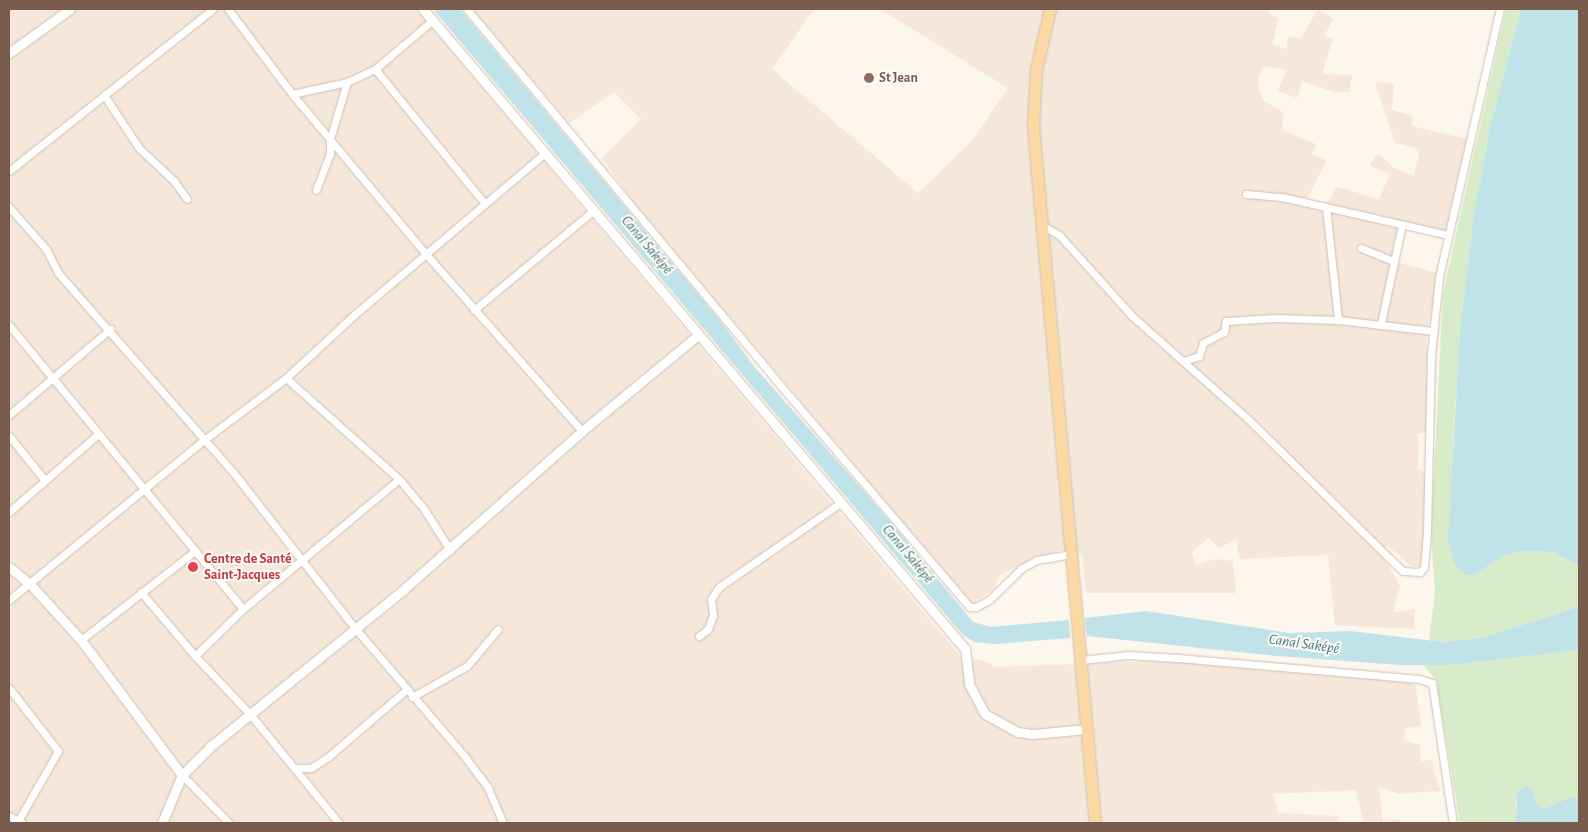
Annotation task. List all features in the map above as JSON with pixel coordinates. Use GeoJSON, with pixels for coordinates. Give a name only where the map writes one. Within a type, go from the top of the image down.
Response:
{"type":"FeatureCollection","features":[{"type":"Feature","properties":{"kind":"main road"},"geometry":{"type":"LineString","coordinates":[[1050,9],[1033,96],[1042,225],[1082,657],[1095,823]]}},
{"type":"Feature","properties":{"kind":"street"},"geometry":{"type":"LineString","coordinates":[[9,53],[70,9]]}},
{"type":"Feature","properties":{"kind":"street"},"geometry":{"type":"LineString","coordinates":[[9,170],[213,9]]}},
{"type":"Feature","properties":{"kind":"street"},"geometry":{"type":"LineString","coordinates":[[228,9],[292,94],[426,254],[582,431]]}},
{"type":"Feature","properties":{"kind":"street"},"geometry":{"type":"LineString","coordinates":[[423,9],[839,504],[965,649],[969,684],[985,714],[1018,732],[1033,734],[1087,729]]}},
{"type":"Feature","properties":{"kind":"street"},"geometry":{"type":"LineString","coordinates":[[468,9],[775,379],[970,607],[976,607],[989,600],[1022,568],[1037,560],[1072,554]]}},
{"type":"Feature","properties":{"kind":"street"},"geometry":{"type":"LineString","coordinates":[[1042,225],[1060,236],[1132,316],[1247,418],[1391,560],[1403,570],[1415,574],[1424,566],[1427,531],[1433,331],[1439,277],[1500,9]]}},
{"type":"Feature","properties":{"kind":"street"},"geometry":{"type":"LineString","coordinates":[[292,94],[347,82],[360,74],[375,69],[433,20]]}},
{"type":"Feature","properties":{"kind":"street"},"geometry":{"type":"LineString","coordinates":[[375,69],[485,204]]}},
{"type":"Feature","properties":{"kind":"street"},"geometry":{"type":"LineString","coordinates":[[316,190],[330,154],[330,139],[347,82]]}},
{"type":"Feature","properties":{"kind":"street"},"geometry":{"type":"LineString","coordinates":[[104,95],[139,148],[174,181],[187,199]]}},
{"type":"Feature","properties":{"kind":"street"},"geometry":{"type":"LineString","coordinates":[[9,600],[204,440],[286,378],[426,254],[544,154]]}},
{"type":"Feature","properties":{"kind":"street"},"geometry":{"type":"LineString","coordinates":[[1246,194],[1282,197],[1448,235]]}},
{"type":"Feature","properties":{"kind":"street"},"geometry":{"type":"LineString","coordinates":[[9,207],[46,249],[59,274],[110,329],[233,472],[355,628],[488,788],[503,823]]}},
{"type":"Feature","properties":{"kind":"street"},"geometry":{"type":"LineString","coordinates":[[1326,207],[1338,320]]}},
{"type":"Feature","properties":{"kind":"street"},"geometry":{"type":"LineString","coordinates":[[474,310],[592,211]]}},
{"type":"Feature","properties":{"kind":"street"},"geometry":{"type":"LineString","coordinates":[[1381,323],[1402,224]]}},
{"type":"Feature","properties":{"kind":"street"},"geometry":{"type":"LineString","coordinates":[[1361,248],[1394,261]]}},
{"type":"Feature","properties":{"kind":"street"},"geometry":{"type":"LineString","coordinates":[[1182,361],[1200,356],[1203,343],[1224,332],[1226,321],[1275,318],[1338,320],[1381,323],[1433,331]]}},
{"type":"Feature","properties":{"kind":"street"},"geometry":{"type":"LineString","coordinates":[[9,325],[51,379],[243,609]]}},
{"type":"Feature","properties":{"kind":"street"},"geometry":{"type":"LineString","coordinates":[[9,416],[110,329]]}},
{"type":"Feature","properties":{"kind":"street"},"geometry":{"type":"LineString","coordinates":[[162,823],[182,775],[250,714],[450,550],[582,431],[697,336]]}},
{"type":"Feature","properties":{"kind":"street"},"geometry":{"type":"LineString","coordinates":[[286,378],[399,479],[424,509],[450,550]]}},
{"type":"Feature","properties":{"kind":"street"},"geometry":{"type":"LineString","coordinates":[[9,512],[44,479],[98,434]]}},
{"type":"Feature","properties":{"kind":"street"},"geometry":{"type":"LineString","coordinates":[[9,436],[44,479]]}},
{"type":"Feature","properties":{"kind":"street"},"geometry":{"type":"LineString","coordinates":[[195,656],[243,609],[399,479]]}},
{"type":"Feature","properties":{"kind":"street"},"geometry":{"type":"LineString","coordinates":[[699,636],[708,629],[713,615],[711,598],[719,587],[839,504]]}},
{"type":"Feature","properties":{"kind":"street"},"geometry":{"type":"LineString","coordinates":[[81,640],[195,551]]}},
{"type":"Feature","properties":{"kind":"street"},"geometry":{"type":"LineString","coordinates":[[9,567],[30,584],[81,640],[182,775],[229,823]]}},
{"type":"Feature","properties":{"kind":"street"},"geometry":{"type":"LineString","coordinates":[[141,592],[195,656],[250,714],[339,823]]}},
{"type":"Feature","properties":{"kind":"street"},"geometry":{"type":"LineString","coordinates":[[412,697],[467,666],[498,629]]}},
{"type":"Feature","properties":{"kind":"street"},"geometry":{"type":"LineString","coordinates":[[1082,657],[1128,655],[1178,658],[1419,679],[1432,683],[1453,823]]}},
{"type":"Feature","properties":{"kind":"street"},"geometry":{"type":"LineString","coordinates":[[9,688],[58,751],[20,822],[9,816]]}},
{"type":"Feature","properties":{"kind":"street"},"geometry":{"type":"LineString","coordinates":[[295,768],[311,768],[328,757],[406,690]]}},
{"type":"Feature","properties":{"kind":"shaded area"},"geometry":{"type":"Polygon","coordinates":[[[9,9],[416,9],[960,656],[991,663],[994,667],[1179,660],[1409,680],[1416,687],[1421,726],[1406,728],[1404,740],[1420,745],[1421,762],[1431,759],[1440,791],[1398,794],[1379,787],[1383,822],[1399,819],[1400,823],[1364,823],[1356,790],[1273,794],[1278,813],[1338,816],[1338,823],[9,823],[9,9]]]}},
{"type":"Feature","properties":{"kind":"shaded area"},"geometry":{"type":"Polygon","coordinates":[[[471,9],[814,9],[772,69],[918,193],[972,141],[1008,88],[880,9],[1270,9],[1269,14],[1279,18],[1272,45],[1286,49],[1288,37],[1301,38],[1318,9],[1333,19],[1324,36],[1333,38],[1322,74],[1352,75],[1349,92],[1334,92],[1302,81],[1297,98],[1278,91],[1286,70],[1263,66],[1257,82],[1263,100],[1283,112],[1282,130],[1316,144],[1312,154],[1327,160],[1305,203],[1324,207],[1337,187],[1379,199],[1390,174],[1369,166],[1378,153],[1394,168],[1414,176],[1420,149],[1395,143],[1375,82],[1394,83],[1392,110],[1413,116],[1412,126],[1467,139],[1445,234],[1406,224],[1395,262],[1439,273],[1427,333],[1427,432],[1418,434],[1418,469],[1427,475],[1423,566],[1411,566],[1388,546],[1381,554],[1400,585],[1393,612],[1415,609],[1414,629],[1335,625],[1328,555],[1240,559],[1236,540],[1219,548],[1209,538],[1192,552],[1196,565],[1215,559],[1233,561],[1236,593],[1086,593],[1082,555],[1060,550],[1001,574],[993,590],[972,604],[638,209],[602,158],[641,119],[614,92],[569,123],[471,9]]]}},
{"type":"Feature","properties":{"kind":"green space"},"geometry":{"type":"Polygon","coordinates":[[[1506,9],[1521,9],[1491,124],[1474,213],[1460,329],[1453,445],[1474,575],[1503,556],[1520,551],[1553,552],[1579,566],[1579,607],[1481,638],[1443,642],[1429,640],[1435,592],[1431,531],[1443,294],[1506,9]]]}},
{"type":"Feature","properties":{"kind":"green space"},"geometry":{"type":"Polygon","coordinates":[[[1579,650],[1579,798],[1568,798],[1544,809],[1537,803],[1534,795],[1516,801],[1516,823],[1460,823],[1436,680],[1423,665],[1579,650]]]}},
{"type":"Feature","properties":{"kind":"water","name":"Canal Saképé"},"geometry":{"type":"Polygon","coordinates":[[[433,9],[460,9],[722,323],[753,365],[895,527],[973,622],[991,627],[1069,620],[1070,638],[995,644],[975,642],[963,635],[433,9]]]}},
{"type":"Feature","properties":{"kind":"water"},"geometry":{"type":"Polygon","coordinates":[[[1521,9],[1579,9],[1579,566],[1553,552],[1520,551],[1503,556],[1474,575],[1466,575],[1455,565],[1448,541],[1460,329],[1474,213],[1491,124],[1521,9]]]}},
{"type":"Feature","properties":{"kind":"water","name":"Canal Saképé"},"geometry":{"type":"Polygon","coordinates":[[[1579,607],[1579,650],[1448,665],[1401,665],[1277,656],[1087,636],[1085,618],[1146,611],[1290,633],[1350,631],[1443,642],[1481,638],[1579,607]]]}},
{"type":"Feature","properties":{"kind":"water"},"geometry":{"type":"Polygon","coordinates":[[[1525,786],[1532,790],[1537,803],[1544,809],[1568,798],[1579,798],[1579,823],[1516,823],[1517,793],[1525,786]]]}},
{"type":"Feature","properties":{"kind":"place","name":"St Jean"},"geometry":{"type":"Point","coordinates":[869,78]}},
{"type":"Feature","properties":{"kind":"place","name":"Centre de Santé Saint-Jacques"},"geometry":{"type":"Point","coordinates":[193,567]}}]}
